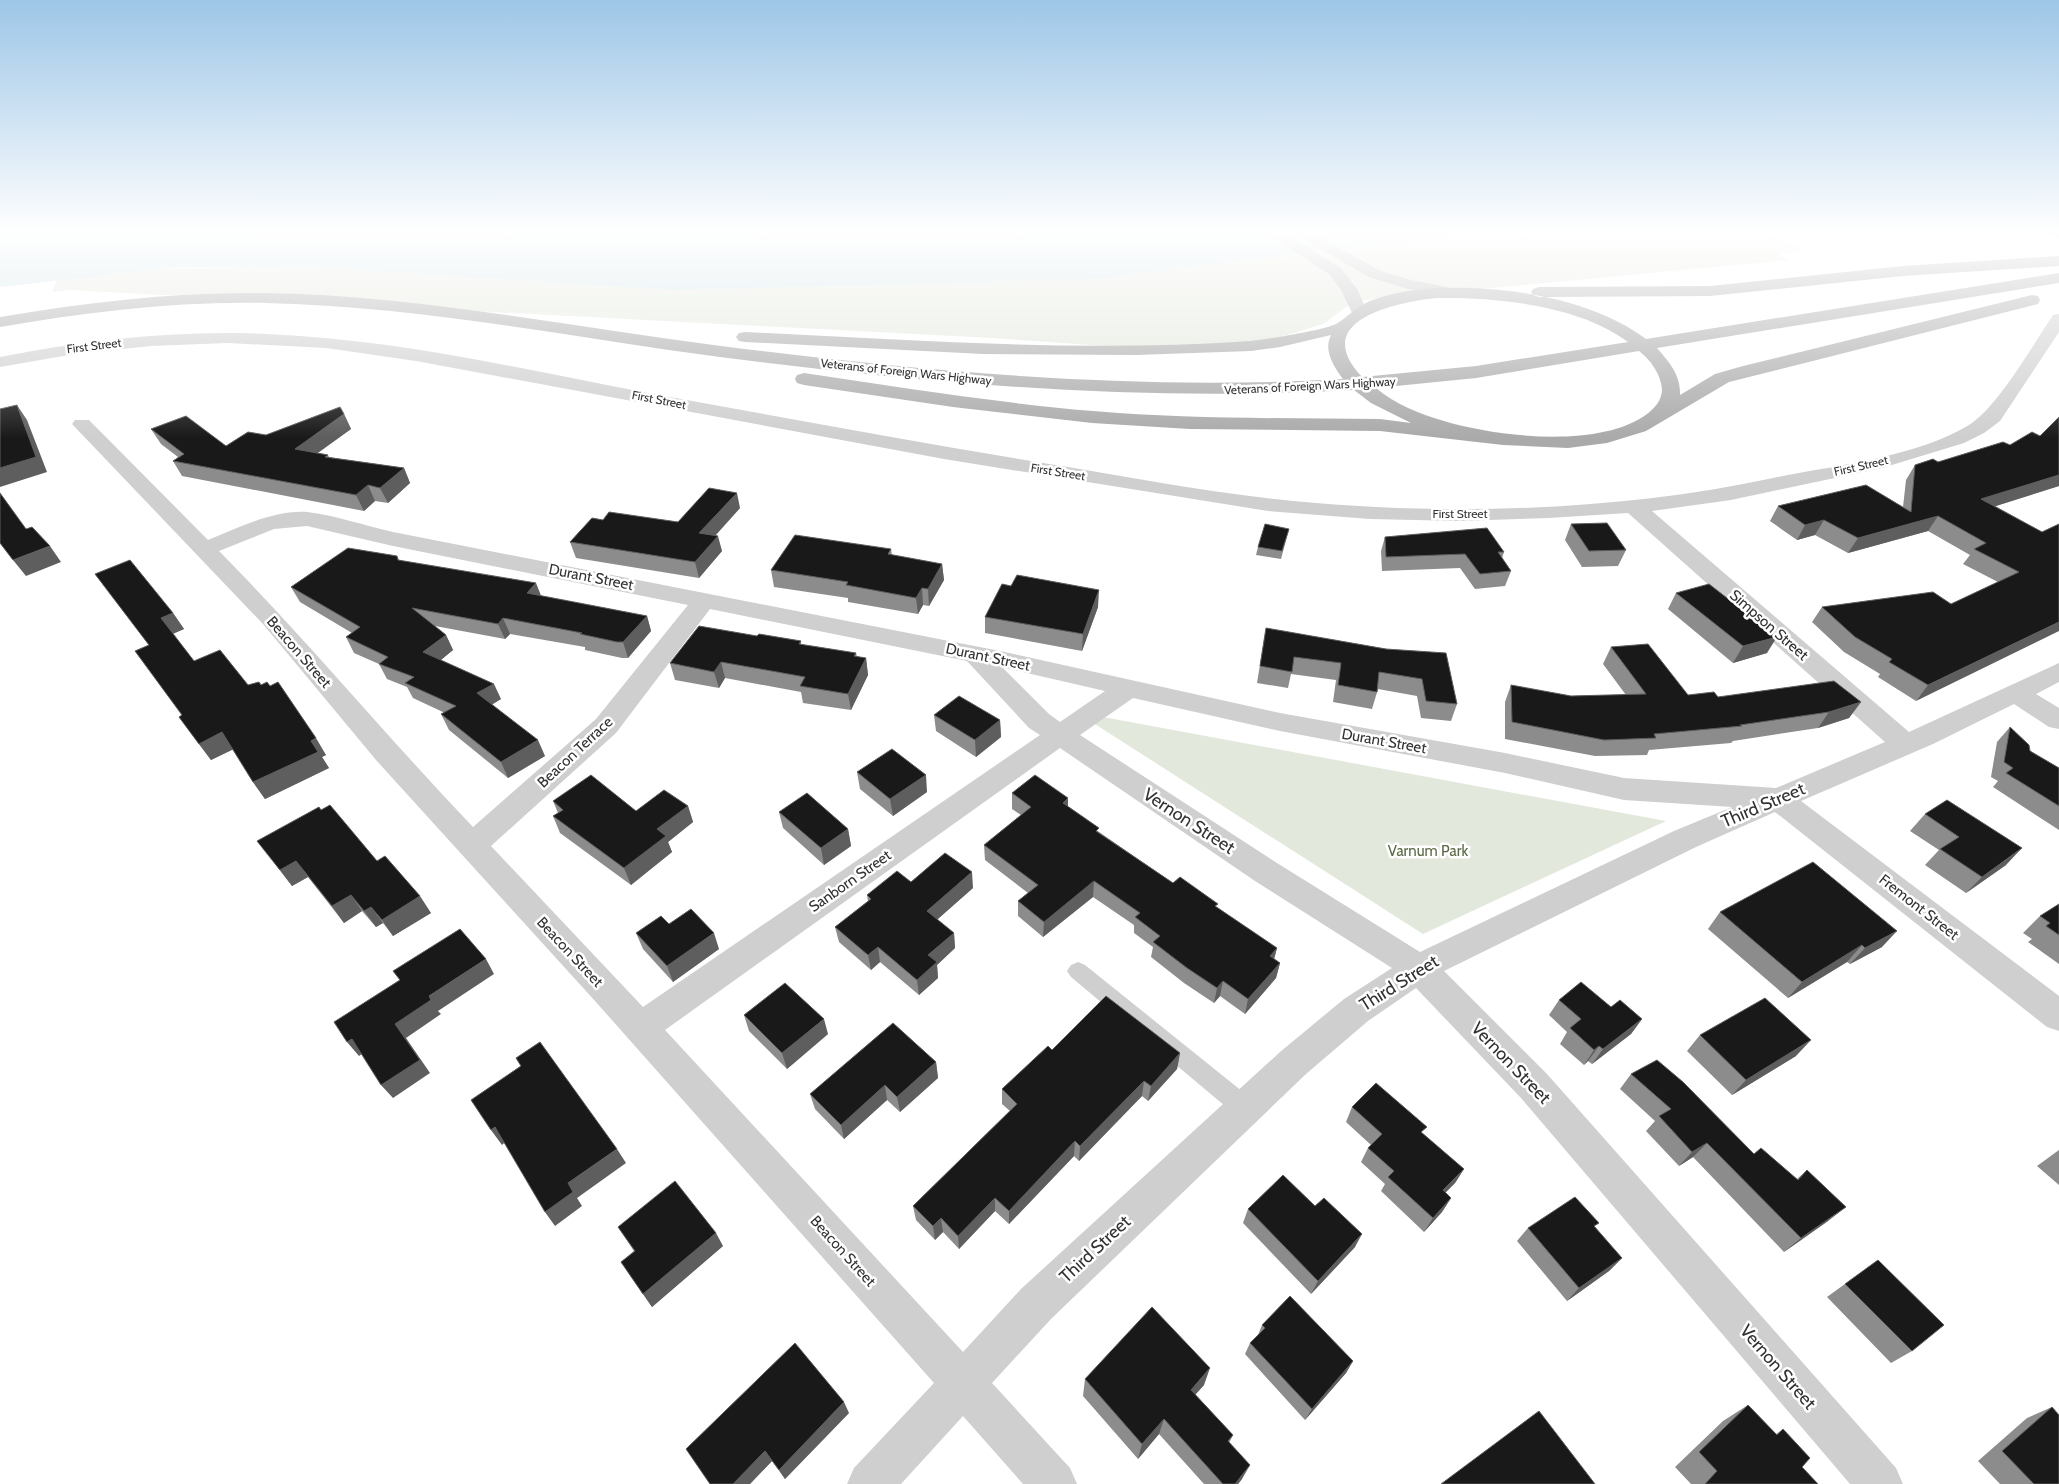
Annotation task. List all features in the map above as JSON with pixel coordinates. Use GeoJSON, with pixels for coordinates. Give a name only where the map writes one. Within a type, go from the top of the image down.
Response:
{"type":"FeatureCollection","features":[{"type":"Feature","properties":{"kind":"main road","name":"Veterans of Foreign Wars Highway"},"geometry":{"type":"LineString","coordinates":[[0,322],[121,304],[212,299]]}},
{"type":"Feature","properties":{"kind":"main road","name":"Veterans of Foreign Wars Highway"},"geometry":{"type":"LineString","coordinates":[[264,299],[370,304],[556,326],[721,341],[940,366],[1033,374],[1148,379],[1276,377],[1389,370],[1458,362],[1857,299]]}},
{"type":"Feature","properties":{"kind":"main road"},"geometry":{"type":"LineString","coordinates":[[1353,299],[1360,313]]}},
{"type":"Feature","properties":{"kind":"main road"},"geometry":{"type":"LineString","coordinates":[[1398,299],[1381,303],[1360,313],[1344,327],[1340,335],[1338,348],[1340,359],[1356,382],[1380,400],[1398,410],[1438,425],[1484,436]]}},
{"type":"Feature","properties":{"kind":"main road"},"geometry":{"type":"LineString","coordinates":[[1519,299],[1558,306],[1600,321],[1636,340],[1661,363],[1671,386],[1670,398],[1664,408],[1654,418]]}},
{"type":"Feature","properties":{"kind":"main road","name":"Veterans of Foreign Wars Highway"},"geometry":{"type":"LineString","coordinates":[[556,326],[714,350],[979,380],[1129,390],[1287,389],[1392,382],[1476,372],[1927,299]]}},
{"type":"Feature","properties":{"kind":"main road"},"geometry":{"type":"LineString","coordinates":[[556,326],[805,379],[1012,408],[1190,423],[1380,425],[1535,442],[1584,441],[1626,432],[1654,418],[1722,378],[2030,299]]}},
{"type":"Feature","properties":{"kind":"main road"},"geometry":{"type":"LineString","coordinates":[[556,326],[917,347],[1077,351],[1251,346],[1280,342],[1344,327]]}},
{"type":"Feature","properties":{"kind":"street","name":"First Street"},"geometry":{"type":"LineString","coordinates":[[0,362],[56,350],[128,342],[246,338],[304,341],[429,358],[983,460],[1264,503],[1324,510],[1468,514],[1524,513],[1687,500],[1761,488],[1862,466],[1937,446],[1974,432],[1993,417],[2059,320]]}},
{"type":"Feature","properties":{"kind":"street","name":"Beacon Street"},"geometry":{"type":"LineString","coordinates":[[82,424],[272,619],[386,753],[640,1028],[1054,1484]]}},
{"type":"Feature","properties":{"kind":"street","name":"Simpson Street"},"geometry":{"type":"LineString","coordinates":[[1632,505],[1905,744]]}},
{"type":"Feature","properties":{"kind":"street","name":"Durant Street"},"geometry":{"type":"LineString","coordinates":[[204,549],[268,524],[307,519],[393,539],[976,654],[1280,722],[1506,764],[1624,789],[1778,798]]}},
{"type":"Feature","properties":{"kind":"street","name":"Beacon Terrace"},"geometry":{"type":"LineString","coordinates":[[472,846],[606,726],[705,600]]}},
{"type":"Feature","properties":{"kind":"street","name":"Vernon Street"},"geometry":{"type":"LineString","coordinates":[[976,654],[1039,721],[1266,872],[1419,968],[1534,1086],[1880,1484]]}},
{"type":"Feature","properties":{"kind":"street","name":"Third Street"},"geometry":{"type":"LineString","coordinates":[[870,1484],[962,1382],[1036,1304],[1293,1063],[1349,1016],[1419,968],[1685,839],[1905,744],[2059,672]]}},
{"type":"Feature","properties":{"kind":"street"},"geometry":{"type":"LineString","coordinates":[[1060,735],[1128,688]]}},
{"type":"Feature","properties":{"kind":"street"},"geometry":{"type":"LineString","coordinates":[[2015,693],[2059,720]]}},
{"type":"Feature","properties":{"kind":"street","name":"Sanborn Street"},"geometry":{"type":"LineString","coordinates":[[640,1028],[1060,735]]}},
{"type":"Feature","properties":{"kind":"street","name":"Fremont Street"},"geometry":{"type":"LineString","coordinates":[[1778,798],[2059,1016]]}},
{"type":"Feature","properties":{"kind":"lane"},"geometry":{"type":"LineString","coordinates":[[1078,971],[1245,1108]]}},
{"type":"Feature","properties":{"kind":"green space"},"geometry":{"type":"Polygon","coordinates":[[[247,299],[1373,299],[1354,301],[1323,324],[1255,345],[1177,351],[992,338],[247,299]]]}},
{"type":"Feature","properties":{"kind":"green space","name":"Varnum Park"},"geometry":{"type":"Polygon","coordinates":[[[1076,712],[1666,821],[1423,934],[1076,712]]]}},
{"type":"Feature","properties":{"kind":"building"},"geometry":{"type":"Polygon","coordinates":[[[17,405],[36,457],[0,468],[0,409],[17,405]]]}},
{"type":"Feature","properties":{"kind":"building"},"geometry":{"type":"Polygon","coordinates":[[[340,407],[344,414],[295,449],[328,455],[325,457],[404,468],[380,488],[368,485],[356,495],[173,461],[184,454],[151,429],[186,416],[226,446],[248,432],[266,435],[340,407]]]}},
{"type":"Feature","properties":{"kind":"building"},"geometry":{"type":"Polygon","coordinates":[[[2059,417],[2059,475],[1981,499],[2042,532],[2059,524],[2059,622],[1928,685],[1889,662],[1892,659],[1855,637],[1822,607],[1933,592],[1951,604],[2019,572],[1974,549],[1986,543],[1938,516],[1858,538],[1824,520],[1805,525],[1778,506],[1866,485],[1911,512],[1915,465],[1933,459],[1938,462],[2003,442],[2010,445],[2032,432],[2040,436],[2059,417]]]}},
{"type":"Feature","properties":{"kind":"building"},"geometry":{"type":"Polygon","coordinates":[[[709,488],[737,493],[699,533],[718,536],[695,562],[570,542],[592,518],[603,520],[609,512],[678,522],[709,488]]]}},
{"type":"Feature","properties":{"kind":"building"},"geometry":{"type":"Polygon","coordinates":[[[0,493],[26,529],[32,527],[50,546],[13,560],[0,543],[0,493]]]}},
{"type":"Feature","properties":{"kind":"building"},"geometry":{"type":"Polygon","coordinates":[[[1607,523],[1626,550],[1589,551],[1571,524],[1607,523]]]}},
{"type":"Feature","properties":{"kind":"building"},"geometry":{"type":"Polygon","coordinates":[[[1265,524],[1289,529],[1282,551],[1258,547],[1265,524]]]}},
{"type":"Feature","properties":{"kind":"building"},"geometry":{"type":"Polygon","coordinates":[[[1487,528],[1504,552],[1498,552],[1511,571],[1480,574],[1465,554],[1386,557],[1385,537],[1487,528]]]}},
{"type":"Feature","properties":{"kind":"building"},"geometry":{"type":"Polygon","coordinates":[[[795,535],[891,549],[888,554],[942,564],[928,589],[922,588],[916,598],[846,585],[848,582],[771,570],[795,535]]]}},
{"type":"Feature","properties":{"kind":"building"},"geometry":{"type":"Polygon","coordinates":[[[348,548],[397,556],[398,560],[536,583],[527,593],[647,616],[623,642],[617,642],[580,634],[582,633],[503,618],[498,624],[412,608],[446,635],[423,652],[494,684],[477,693],[538,740],[501,762],[441,714],[456,706],[405,683],[414,677],[379,664],[388,657],[346,637],[360,627],[291,587],[348,548]]]}},
{"type":"Feature","properties":{"kind":"building"},"geometry":{"type":"Polygon","coordinates":[[[130,560],[173,613],[161,618],[194,661],[220,650],[248,685],[259,682],[261,685],[267,682],[270,686],[278,682],[316,738],[311,741],[318,752],[253,782],[222,732],[199,744],[179,717],[182,715],[135,651],[149,645],[95,574],[130,560]]]}},
{"type":"Feature","properties":{"kind":"building"},"geometry":{"type":"Polygon","coordinates":[[[1017,575],[1099,590],[1083,634],[985,617],[1002,584],[1011,586],[1017,575]]]}},
{"type":"Feature","properties":{"kind":"building"},"geometry":{"type":"Polygon","coordinates":[[[1709,584],[1777,637],[1743,646],[1676,593],[1709,584]]]}},
{"type":"Feature","properties":{"kind":"building"},"geometry":{"type":"Polygon","coordinates":[[[699,626],[801,641],[799,644],[856,653],[854,656],[866,658],[848,694],[800,686],[805,677],[721,662],[714,672],[670,663],[699,626]]]}},
{"type":"Feature","properties":{"kind":"building"},"geometry":{"type":"Polygon","coordinates":[[[1266,628],[1386,649],[1446,653],[1457,704],[1426,701],[1422,679],[1379,672],[1377,692],[1338,685],[1341,663],[1294,657],[1292,672],[1260,666],[1266,628]]]}},
{"type":"Feature","properties":{"kind":"building"},"geometry":{"type":"Polygon","coordinates":[[[1648,644],[1688,695],[1714,692],[1718,697],[1834,681],[1861,702],[1829,712],[1740,725],[1742,726],[1654,734],[1656,738],[1604,740],[1512,722],[1511,685],[1571,696],[1646,694],[1611,647],[1648,644]]]}},
{"type":"Feature","properties":{"kind":"building"},"geometry":{"type":"Polygon","coordinates":[[[959,696],[1000,720],[975,740],[934,715],[959,696]]]}},
{"type":"Feature","properties":{"kind":"building"},"geometry":{"type":"Polygon","coordinates":[[[2010,727],[2029,745],[2030,751],[2059,768],[2059,806],[2006,773],[2013,768],[2004,762],[2010,727]]]}},
{"type":"Feature","properties":{"kind":"building"},"geometry":{"type":"Polygon","coordinates":[[[892,749],[926,775],[890,799],[857,772],[892,749]]]}},
{"type":"Feature","properties":{"kind":"building"},"geometry":{"type":"Polygon","coordinates":[[[591,775],[636,811],[664,790],[688,806],[657,829],[666,836],[624,868],[553,816],[563,810],[553,801],[591,775]]]}},
{"type":"Feature","properties":{"kind":"building"},"geometry":{"type":"Polygon","coordinates":[[[1035,775],[1068,798],[1063,803],[1099,828],[1096,831],[1173,883],[1180,877],[1218,904],[1215,906],[1277,948],[1270,956],[1280,963],[1248,999],[1223,981],[1217,988],[1153,942],[1160,936],[1135,917],[1140,913],[1094,881],[1044,922],[1018,901],[1038,885],[984,845],[1031,807],[1012,793],[1035,775]]]}},
{"type":"Feature","properties":{"kind":"building"},"geometry":{"type":"Polygon","coordinates":[[[807,793],[848,829],[821,848],[779,812],[807,793]]]}},
{"type":"Feature","properties":{"kind":"building"},"geometry":{"type":"Polygon","coordinates":[[[1947,800],[2022,848],[1982,877],[1940,849],[1959,837],[1925,814],[1947,800]]]}},
{"type":"Feature","properties":{"kind":"building"},"geometry":{"type":"Polygon","coordinates":[[[330,805],[377,861],[385,856],[420,896],[382,920],[371,907],[364,911],[351,895],[332,906],[296,861],[280,870],[257,841],[319,807],[321,810],[330,805]]]}},
{"type":"Feature","properties":{"kind":"building"},"geometry":{"type":"Polygon","coordinates":[[[945,853],[972,872],[927,911],[954,933],[928,955],[937,962],[917,980],[878,947],[868,955],[835,927],[871,899],[867,895],[897,871],[911,882],[945,853]]]}},
{"type":"Feature","properties":{"kind":"building"},"geometry":{"type":"Polygon","coordinates":[[[1813,862],[1897,931],[1865,948],[1862,945],[1802,982],[1720,912],[1813,862]]]}},
{"type":"Feature","properties":{"kind":"building"},"geometry":{"type":"Polygon","coordinates":[[[2059,904],[2059,935],[2046,926],[2050,923],[2040,916],[2059,904]]]}},
{"type":"Feature","properties":{"kind":"building"},"geometry":{"type":"Polygon","coordinates":[[[691,909],[714,933],[667,966],[636,933],[661,916],[669,924],[691,909]]]}},
{"type":"Feature","properties":{"kind":"building"},"geometry":{"type":"Polygon","coordinates":[[[460,929],[486,959],[429,996],[431,1000],[395,1024],[420,1060],[381,1085],[352,1039],[347,1042],[334,1022],[400,980],[393,971],[460,929]]]}},
{"type":"Feature","properties":{"kind":"building"},"geometry":{"type":"Polygon","coordinates":[[[1581,982],[1611,1007],[1620,1000],[1642,1019],[1603,1049],[1599,1046],[1594,1050],[1570,1028],[1581,1019],[1559,1000],[1581,982]]]}},
{"type":"Feature","properties":{"kind":"building"},"geometry":{"type":"Polygon","coordinates":[[[785,983],[824,1019],[782,1053],[744,1015],[785,983]]]}},
{"type":"Feature","properties":{"kind":"building"},"geometry":{"type":"Polygon","coordinates":[[[1106,996],[1180,1053],[1151,1086],[1144,1081],[1080,1146],[1075,1141],[1009,1211],[995,1198],[958,1236],[941,1218],[933,1226],[913,1206],[1017,1104],[1002,1089],[1048,1046],[1052,1050],[1106,996]]]}},
{"type":"Feature","properties":{"kind":"building"},"geometry":{"type":"Polygon","coordinates":[[[1765,998],[1811,1040],[1746,1080],[1700,1035],[1765,998]]]}},
{"type":"Feature","properties":{"kind":"building"},"geometry":{"type":"Polygon","coordinates":[[[893,1023],[936,1062],[897,1097],[885,1085],[841,1125],[810,1094],[893,1023]]]}},
{"type":"Feature","properties":{"kind":"building"},"geometry":{"type":"Polygon","coordinates":[[[540,1042],[617,1149],[568,1183],[573,1192],[545,1212],[495,1127],[491,1130],[471,1100],[521,1066],[516,1058],[540,1042]]]}},
{"type":"Feature","properties":{"kind":"building"},"geometry":{"type":"Polygon","coordinates":[[[1657,1060],[1683,1082],[1754,1154],[1761,1148],[1798,1180],[1807,1170],[1846,1207],[1801,1238],[1707,1143],[1692,1152],[1659,1116],[1671,1109],[1631,1074],[1657,1060]]]}},
{"type":"Feature","properties":{"kind":"building"},"geometry":{"type":"Polygon","coordinates":[[[1376,1083],[1427,1127],[1421,1132],[1464,1169],[1443,1190],[1451,1198],[1433,1218],[1388,1177],[1394,1171],[1368,1148],[1382,1134],[1352,1107],[1376,1083]]]}},
{"type":"Feature","properties":{"kind":"building"},"geometry":{"type":"Polygon","coordinates":[[[1283,1175],[1315,1206],[1324,1198],[1362,1234],[1318,1281],[1248,1209],[1283,1175]]]}},
{"type":"Feature","properties":{"kind":"building"},"geometry":{"type":"Polygon","coordinates":[[[675,1181],[716,1233],[643,1294],[621,1262],[635,1251],[618,1227],[675,1181]]]}},
{"type":"Feature","properties":{"kind":"building"},"geometry":{"type":"Polygon","coordinates":[[[1575,1197],[1599,1223],[1594,1226],[1622,1258],[1579,1288],[1528,1228],[1575,1197]]]}},
{"type":"Feature","properties":{"kind":"building"},"geometry":{"type":"Polygon","coordinates":[[[1878,1260],[1944,1325],[1912,1351],[1845,1284],[1878,1260]]]}},
{"type":"Feature","properties":{"kind":"building"},"geometry":{"type":"Polygon","coordinates":[[[1290,1296],[1353,1361],[1312,1409],[1250,1343],[1265,1328],[1262,1325],[1290,1296]]]}},
{"type":"Feature","properties":{"kind":"building"},"geometry":{"type":"Polygon","coordinates":[[[1152,1307],[1210,1368],[1191,1390],[1233,1435],[1228,1441],[1250,1465],[1235,1484],[1223,1484],[1164,1419],[1142,1444],[1085,1379],[1152,1307]]]}},
{"type":"Feature","properties":{"kind":"building"},"geometry":{"type":"Polygon","coordinates":[[[795,1343],[844,1402],[779,1470],[765,1451],[733,1484],[710,1484],[686,1449],[795,1343]]]}},
{"type":"Feature","properties":{"kind":"building"},"geometry":{"type":"Polygon","coordinates":[[[1748,1405],[1777,1435],[1783,1429],[1810,1458],[1802,1467],[1818,1484],[1705,1484],[1717,1471],[1699,1452],[1748,1405]]]}},
{"type":"Feature","properties":{"kind":"building"},"geometry":{"type":"Polygon","coordinates":[[[2052,1407],[2059,1415],[2059,1484],[2034,1484],[2002,1451],[2052,1407]]]}},
{"type":"Feature","properties":{"kind":"building"},"geometry":{"type":"Polygon","coordinates":[[[1539,1411],[1595,1484],[1441,1484],[1539,1411]]]}}]}
